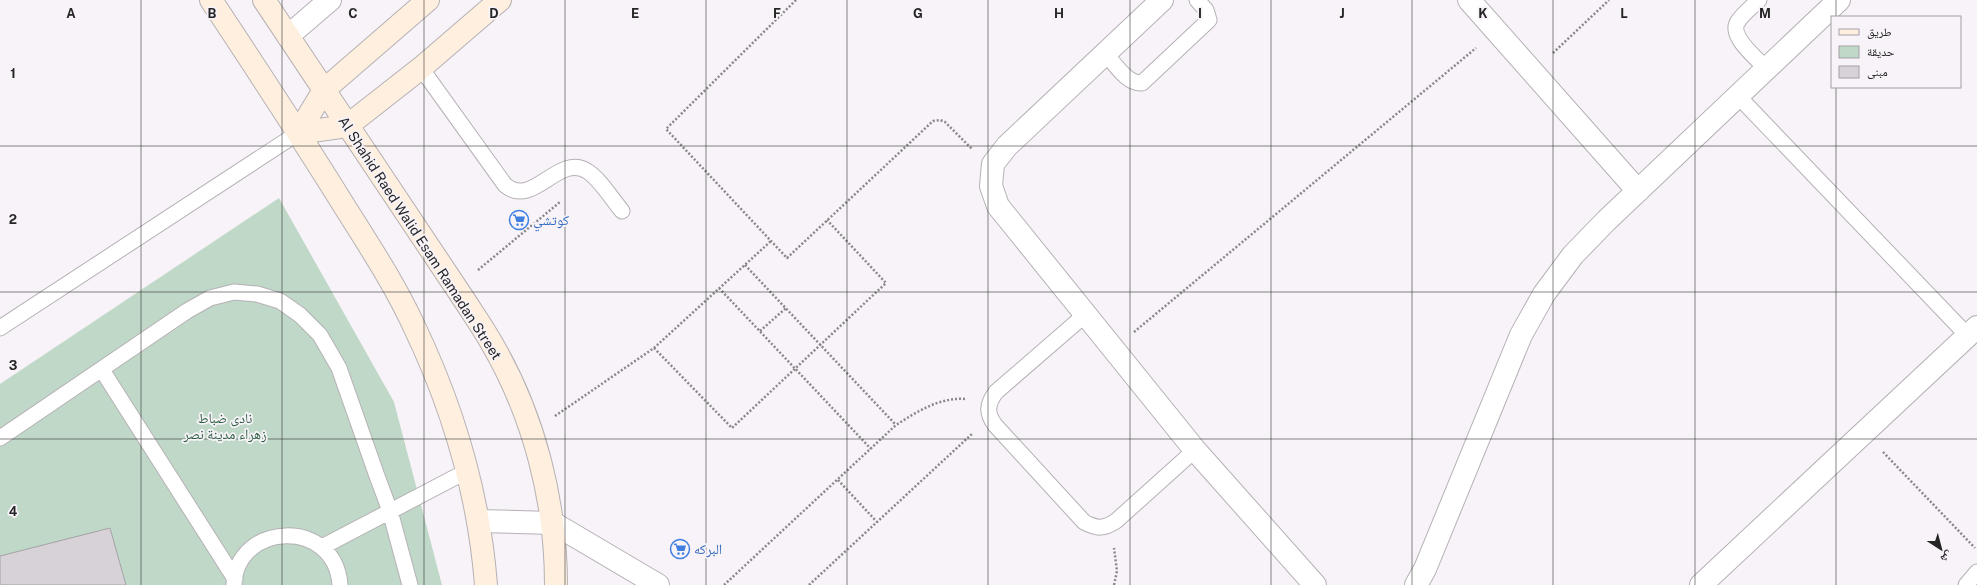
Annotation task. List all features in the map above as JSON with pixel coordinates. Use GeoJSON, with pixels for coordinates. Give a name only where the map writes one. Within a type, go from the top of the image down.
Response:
{"type":"FeatureCollection","features":[{"type":"Feature","properties":{"kind":"street"},"geometry":{"type":"LineString","coordinates":[[211,0],[298,133],[387,276],[435,371],[453,421],[467,471],[478,521],[486,585]]}},
{"type":"Feature","properties":{"kind":"street","name":"Al Shahid Raed Walid Esam Ramadan Street"},"geometry":{"type":"LineString","coordinates":[[264,0],[491,342],[514,386],[531,432],[545,479],[553,523],[556,585]]}},
{"type":"Feature","properties":{"kind":"street"},"geometry":{"type":"LineString","coordinates":[[288,36],[330,0]]}},
{"type":"Feature","properties":{"kind":"street"},"geometry":{"type":"LineString","coordinates":[[298,133],[324,90],[428,0]]}},
{"type":"Feature","properties":{"kind":"street"},"geometry":{"type":"LineString","coordinates":[[298,133],[347,126],[421,68],[500,0]]}},
{"type":"Feature","properties":{"kind":"street"},"geometry":{"type":"LineString","coordinates":[[1162,0],[1007,146],[994,164],[991,186],[998,206],[1195,450],[1316,585]]}},
{"type":"Feature","properties":{"kind":"street"},"geometry":{"type":"LineString","coordinates":[[1469,0],[1638,191]]}},
{"type":"Feature","properties":{"kind":"street"},"geometry":{"type":"LineString","coordinates":[[1416,585],[1425,569],[1521,336],[1544,294],[1573,255],[1638,191],[1839,0]]}},
{"type":"Feature","properties":{"kind":"street"},"geometry":{"type":"LineString","coordinates":[[1701,585],[1972,331]]}},
{"type":"Feature","properties":{"kind":"street"},"geometry":{"type":"LineString","coordinates":[[478,521],[553,523],[658,585]]}},
{"type":"Feature","properties":{"kind":"lane"},"geometry":{"type":"LineString","coordinates":[[1105,53],[1130,80],[1136,83],[1142,82],[1209,20],[1206,10],[1197,0]]}},
{"type":"Feature","properties":{"kind":"lane"},"geometry":{"type":"LineString","coordinates":[[1759,0],[1736,25],[1736,34],[1740,41],[1767,69]]}},
{"type":"Feature","properties":{"kind":"lane"},"geometry":{"type":"LineString","coordinates":[[421,68],[500,179],[510,190],[517,192],[526,191],[570,168],[579,167],[592,175],[622,210]]}},
{"type":"Feature","properties":{"kind":"lane"},"geometry":{"type":"LineString","coordinates":[[1738,96],[1972,331]]}},
{"type":"Feature","properties":{"kind":"lane"},"geometry":{"type":"LineString","coordinates":[[0,328],[298,133]]}},
{"type":"Feature","properties":{"kind":"lane"},"geometry":{"type":"LineString","coordinates":[[0,438],[187,311],[210,298],[234,292],[257,294],[280,301],[300,315],[320,335],[339,368],[390,511],[410,585]]}},
{"type":"Feature","properties":{"kind":"lane"},"geometry":{"type":"LineString","coordinates":[[1086,314],[996,392],[990,400],[988,409],[990,417],[995,425],[1084,522],[1094,528],[1106,527],[1116,521],[1195,450]]}},
{"type":"Feature","properties":{"kind":"lane"},"geometry":{"type":"LineString","coordinates":[[102,370],[234,582]]}},
{"type":"Feature","properties":{"kind":"lane"},"geometry":{"type":"LineString","coordinates":[[322,547],[467,471]]}},
{"type":"Feature","properties":{"kind":"lane"},"geometry":{"type":"LineString","coordinates":[[234,582],[243,558],[259,543],[280,535],[302,536],[322,547],[333,560],[339,576],[340,585]]}},
{"type":"Feature","properties":{"kind":"lane"},"geometry":{"type":"LineString","coordinates":[[1966,585],[1977,572]]}},
{"type":"Feature","properties":{"kind":"path"},"geometry":{"type":"LineString","coordinates":[[796,0],[666,129],[787,258],[933,120],[945,122],[975,153],[994,164]]}},
{"type":"Feature","properties":{"kind":"path"},"geometry":{"type":"LineString","coordinates":[[1533,72],[1610,0]]}},
{"type":"Feature","properties":{"kind":"path"},"geometry":{"type":"LineString","coordinates":[[1114,349],[1497,31]]}},
{"type":"Feature","properties":{"kind":"path"},"geometry":{"type":"LineString","coordinates":[[456,288],[592,175]]}},
{"type":"Feature","properties":{"kind":"path"},"geometry":{"type":"LineString","coordinates":[[654,348],[732,428],[886,283],[827,220]]}},
{"type":"Feature","properties":{"kind":"path"},"geometry":{"type":"LineString","coordinates":[[531,432],[654,348],[771,241]]}},
{"type":"Feature","properties":{"kind":"path"},"geometry":{"type":"LineString","coordinates":[[745,265],[896,425]]}},
{"type":"Feature","properties":{"kind":"path"},"geometry":{"type":"LineString","coordinates":[[719,288],[871,449]]}},
{"type":"Feature","properties":{"kind":"path"},"geometry":{"type":"LineString","coordinates":[[760,331],[786,308]]}},
{"type":"Feature","properties":{"kind":"path"},"geometry":{"type":"LineString","coordinates":[[724,585],[896,425],[924,407],[956,398],[990,400]]}},
{"type":"Feature","properties":{"kind":"path"},"geometry":{"type":"LineString","coordinates":[[809,585],[990,417]]}},
{"type":"Feature","properties":{"kind":"path"},"geometry":{"type":"LineString","coordinates":[[1864,432],[1977,550]]}},
{"type":"Feature","properties":{"kind":"path"},"geometry":{"type":"LineString","coordinates":[[838,480],[877,522]]}},
{"type":"Feature","properties":{"kind":"path"},"geometry":{"type":"LineString","coordinates":[[1106,527],[1114,548],[1117,571],[1114,585]]}},
{"type":"Feature","properties":{"kind":"green space","name":"نادى ضباط زهراء مدينة نصر"},"geometry":{"type":"Polygon","coordinates":[[[279,198],[394,402],[442,585],[0,585],[0,384],[279,198]]]}},
{"type":"Feature","properties":{"kind":"building"},"geometry":{"type":"Polygon","coordinates":[[[110,528],[126,585],[0,585],[0,556],[110,528]]]}},
{"type":"Feature","properties":{"kind":"place","name":"كوتشي"},"geometry":{"type":"Point","coordinates":[519,220]}},
{"type":"Feature","properties":{"kind":"place","name":"البركه"},"geometry":{"type":"Point","coordinates":[680,549]}}]}
